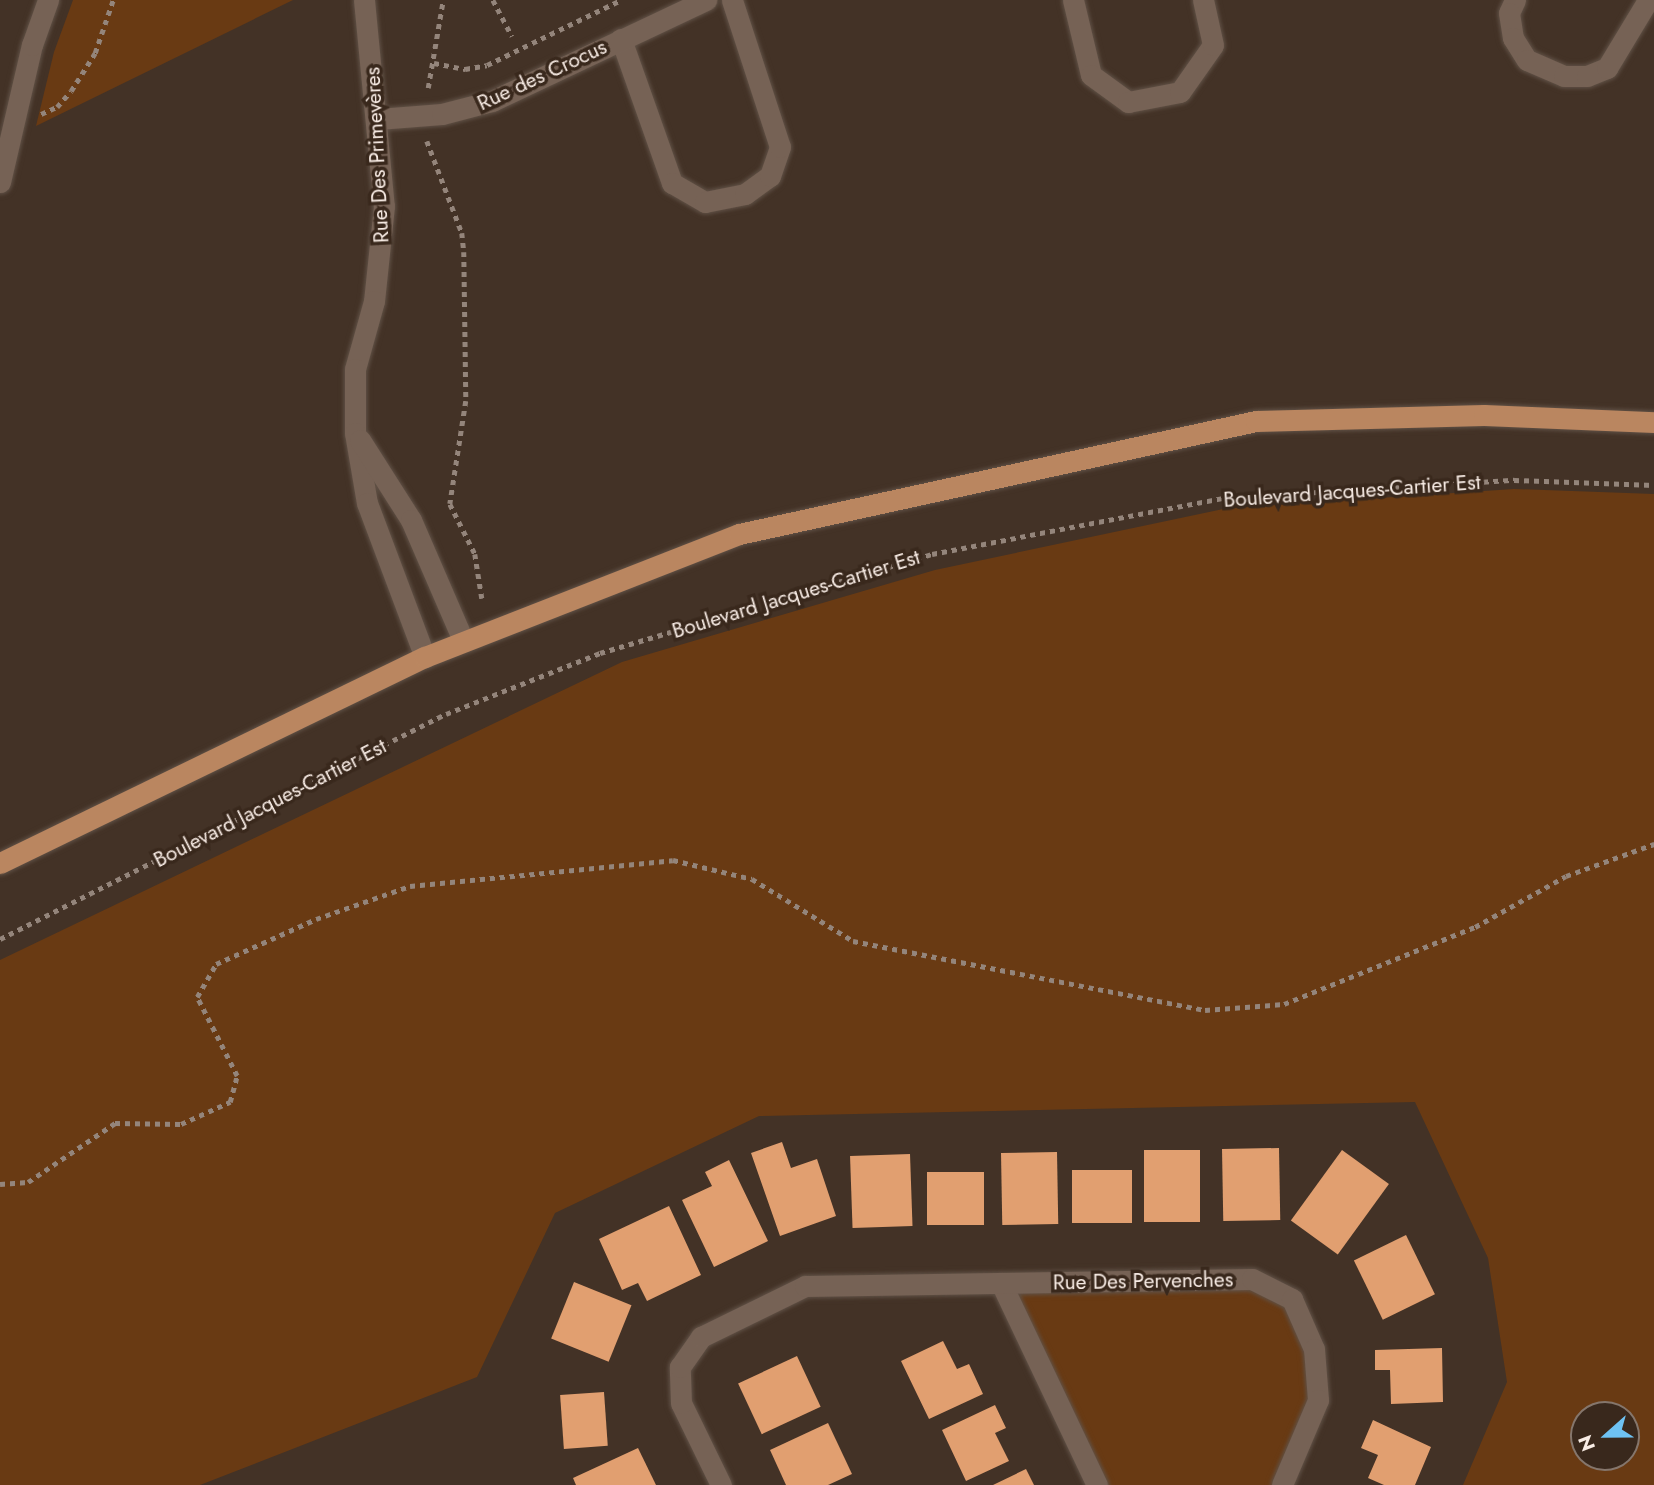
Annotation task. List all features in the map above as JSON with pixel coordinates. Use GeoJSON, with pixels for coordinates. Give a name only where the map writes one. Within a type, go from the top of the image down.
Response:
{"type":"FeatureCollection","features":[{"type":"Feature","properties":{"kind":"main road"},"geometry":{"type":"LineString","coordinates":[[0,863],[463,640],[739,534],[1256,421],[1484,415],[1654,422]]}},
{"type":"Feature","properties":{"kind":"street"},"geometry":{"type":"LineString","coordinates":[[0,182],[32,45],[48,0]]}},
{"type":"Feature","properties":{"kind":"street","name":"Rue Des Primevères"},"geometry":{"type":"LineString","coordinates":[[364,0],[379,119],[383,250],[355,369],[355,433],[367,503],[425,657]]}},
{"type":"Feature","properties":{"kind":"street","name":"Rue des Crocus"},"geometry":{"type":"LineString","coordinates":[[379,119],[480,105],[706,0]]}},
{"type":"Feature","properties":{"kind":"street","name":"Rue des Crocus"},"geometry":{"type":"LineString","coordinates":[[621,39],[672,183],[705,202],[745,194],[771,176],[780,147],[733,0]]}},
{"type":"Feature","properties":{"kind":"street"},"geometry":{"type":"LineString","coordinates":[[1073,0],[1091,75],[1128,102],[1180,92],[1213,45],[1203,0]]}},
{"type":"Feature","properties":{"kind":"street"},"geometry":{"type":"LineString","coordinates":[[1515,0],[1509,13],[1513,38],[1527,60],[1564,76],[1587,76],[1607,68],[1647,0]]}},
{"type":"Feature","properties":{"kind":"street"},"geometry":{"type":"LineString","coordinates":[[355,433],[411,520],[463,640]]}},
{"type":"Feature","properties":{"kind":"street","name":"Rue Des Pervenches"},"geometry":{"type":"LineString","coordinates":[[721,1485],[681,1403],[680,1367],[701,1337],[805,1286],[1252,1279],[1292,1299],[1314,1349],[1318,1400],[1282,1485]]}},
{"type":"Feature","properties":{"kind":"street"},"geometry":{"type":"LineString","coordinates":[[1000,1283],[1097,1485]]}},
{"type":"Feature","properties":{"kind":"path"},"geometry":{"type":"LineString","coordinates":[[13,128],[57,107],[71,91],[95,53],[113,0]]}},
{"type":"Feature","properties":{"kind":"path"},"geometry":{"type":"LineString","coordinates":[[428,88],[443,0]]}},
{"type":"Feature","properties":{"kind":"path"},"geometry":{"type":"LineString","coordinates":[[494,0],[512,36]]}},
{"type":"Feature","properties":{"kind":"path"},"geometry":{"type":"LineString","coordinates":[[434,63],[465,69],[487,65],[621,0]]}},
{"type":"Feature","properties":{"kind":"path"},"geometry":{"type":"LineString","coordinates":[[426,141],[462,233],[466,401],[450,504],[475,554],[482,598]]}},
{"type":"Feature","properties":{"kind":"path","name":"Boulevard Jacques-Cartier Est"},"geometry":{"type":"LineString","coordinates":[[0,939],[446,714],[600,653],[932,554],[1224,498],[1514,480],[1654,485]]}},
{"type":"Feature","properties":{"kind":"path"},"geometry":{"type":"LineString","coordinates":[[0,1184],[28,1182],[115,1123],[181,1124],[230,1102],[237,1076],[197,997],[216,964],[316,919],[410,886],[673,860],[752,879],[853,941],[1205,1010],[1284,1004],[1475,927],[1566,876],[1654,844]]}},
{"type":"Feature","properties":{"kind":"shaded area"},"geometry":{"type":"Polygon","coordinates":[[[73,0],[293,0],[36,126],[54,52],[73,0]]]}},
{"type":"Feature","properties":{"kind":"shaded area"},"geometry":{"type":"Polygon","coordinates":[[[1514,489],[1654,494],[1654,1485],[1463,1485],[1507,1382],[1488,1258],[1415,1102],[759,1116],[555,1213],[477,1377],[200,1485],[0,1485],[0,960],[622,662],[935,570],[1228,508],[1514,489]]]}},
{"type":"Feature","properties":{"kind":"shaded area"},"geometry":{"type":"Polygon","coordinates":[[[1252,1279],[1292,1299],[1318,1400],[1282,1485],[1097,1485],[1001,1283],[1252,1279]]]}},
{"type":"Feature","properties":{"kind":"building"},"geometry":{"type":"Polygon","coordinates":[[[782,1142],[791,1168],[817,1159],[836,1216],[780,1236],[751,1153],[782,1142]]]}},
{"type":"Feature","properties":{"kind":"building"},"geometry":{"type":"Polygon","coordinates":[[[1279,1148],[1280,1220],[1223,1221],[1222,1149],[1279,1148]]]}},
{"type":"Feature","properties":{"kind":"building"},"geometry":{"type":"Polygon","coordinates":[[[1144,1150],[1200,1150],[1200,1222],[1144,1222],[1144,1150]]]}},
{"type":"Feature","properties":{"kind":"building"},"geometry":{"type":"Polygon","coordinates":[[[1342,1150],[1389,1184],[1338,1254],[1291,1220],[1342,1150]]]}},
{"type":"Feature","properties":{"kind":"building"},"geometry":{"type":"Polygon","coordinates":[[[1057,1152],[1058,1224],[1002,1225],[1001,1153],[1057,1152]]]}},
{"type":"Feature","properties":{"kind":"building"},"geometry":{"type":"Polygon","coordinates":[[[910,1154],[913,1226],[853,1228],[850,1156],[910,1154]]]}},
{"type":"Feature","properties":{"kind":"building"},"geometry":{"type":"Polygon","coordinates":[[[729,1160],[768,1241],[714,1267],[682,1200],[712,1186],[705,1172],[729,1160]]]}},
{"type":"Feature","properties":{"kind":"building"},"geometry":{"type":"Polygon","coordinates":[[[1072,1170],[1132,1170],[1132,1223],[1072,1223],[1072,1170]]]}},
{"type":"Feature","properties":{"kind":"building"},"geometry":{"type":"Polygon","coordinates":[[[927,1172],[984,1172],[984,1225],[927,1225],[927,1172]]]}},
{"type":"Feature","properties":{"kind":"building"},"geometry":{"type":"Polygon","coordinates":[[[669,1206],[701,1275],[647,1301],[638,1283],[622,1290],[599,1239],[669,1206]]]}},
{"type":"Feature","properties":{"kind":"building"},"geometry":{"type":"Polygon","coordinates":[[[1406,1235],[1435,1294],[1383,1320],[1354,1260],[1406,1235]]]}},
{"type":"Feature","properties":{"kind":"building"},"geometry":{"type":"Polygon","coordinates":[[[574,1282],[631,1305],[609,1362],[551,1339],[574,1282]]]}},
{"type":"Feature","properties":{"kind":"building"},"geometry":{"type":"Polygon","coordinates":[[[943,1341],[957,1369],[969,1364],[983,1394],[929,1419],[901,1361],[943,1341]]]}},
{"type":"Feature","properties":{"kind":"building"},"geometry":{"type":"Polygon","coordinates":[[[1442,1348],[1443,1402],[1391,1404],[1390,1370],[1375,1370],[1375,1350],[1442,1348]]]}},
{"type":"Feature","properties":{"kind":"building"},"geometry":{"type":"Polygon","coordinates":[[[797,1356],[821,1407],[762,1434],[738,1383],[797,1356]]]}},
{"type":"Feature","properties":{"kind":"building"},"geometry":{"type":"Polygon","coordinates":[[[604,1392],[608,1446],[564,1449],[560,1395],[604,1392]]]}},
{"type":"Feature","properties":{"kind":"building"},"geometry":{"type":"Polygon","coordinates":[[[995,1405],[1006,1428],[995,1433],[1009,1461],[966,1481],[942,1430],[995,1405]]]}},
{"type":"Feature","properties":{"kind":"building"},"geometry":{"type":"Polygon","coordinates":[[[1373,1420],[1431,1447],[1415,1485],[1384,1485],[1368,1478],[1378,1455],[1361,1448],[1373,1420]]]}},
{"type":"Feature","properties":{"kind":"building"},"geometry":{"type":"Polygon","coordinates":[[[828,1423],[852,1474],[828,1485],[786,1485],[770,1450],[828,1423]]]}},
{"type":"Feature","properties":{"kind":"building"},"geometry":{"type":"Polygon","coordinates":[[[638,1448],[656,1485],[576,1485],[573,1478],[638,1448]]]}},
{"type":"Feature","properties":{"kind":"building"},"geometry":{"type":"Polygon","coordinates":[[[1026,1469],[1034,1485],[993,1485],[1026,1469]]]}}]}
